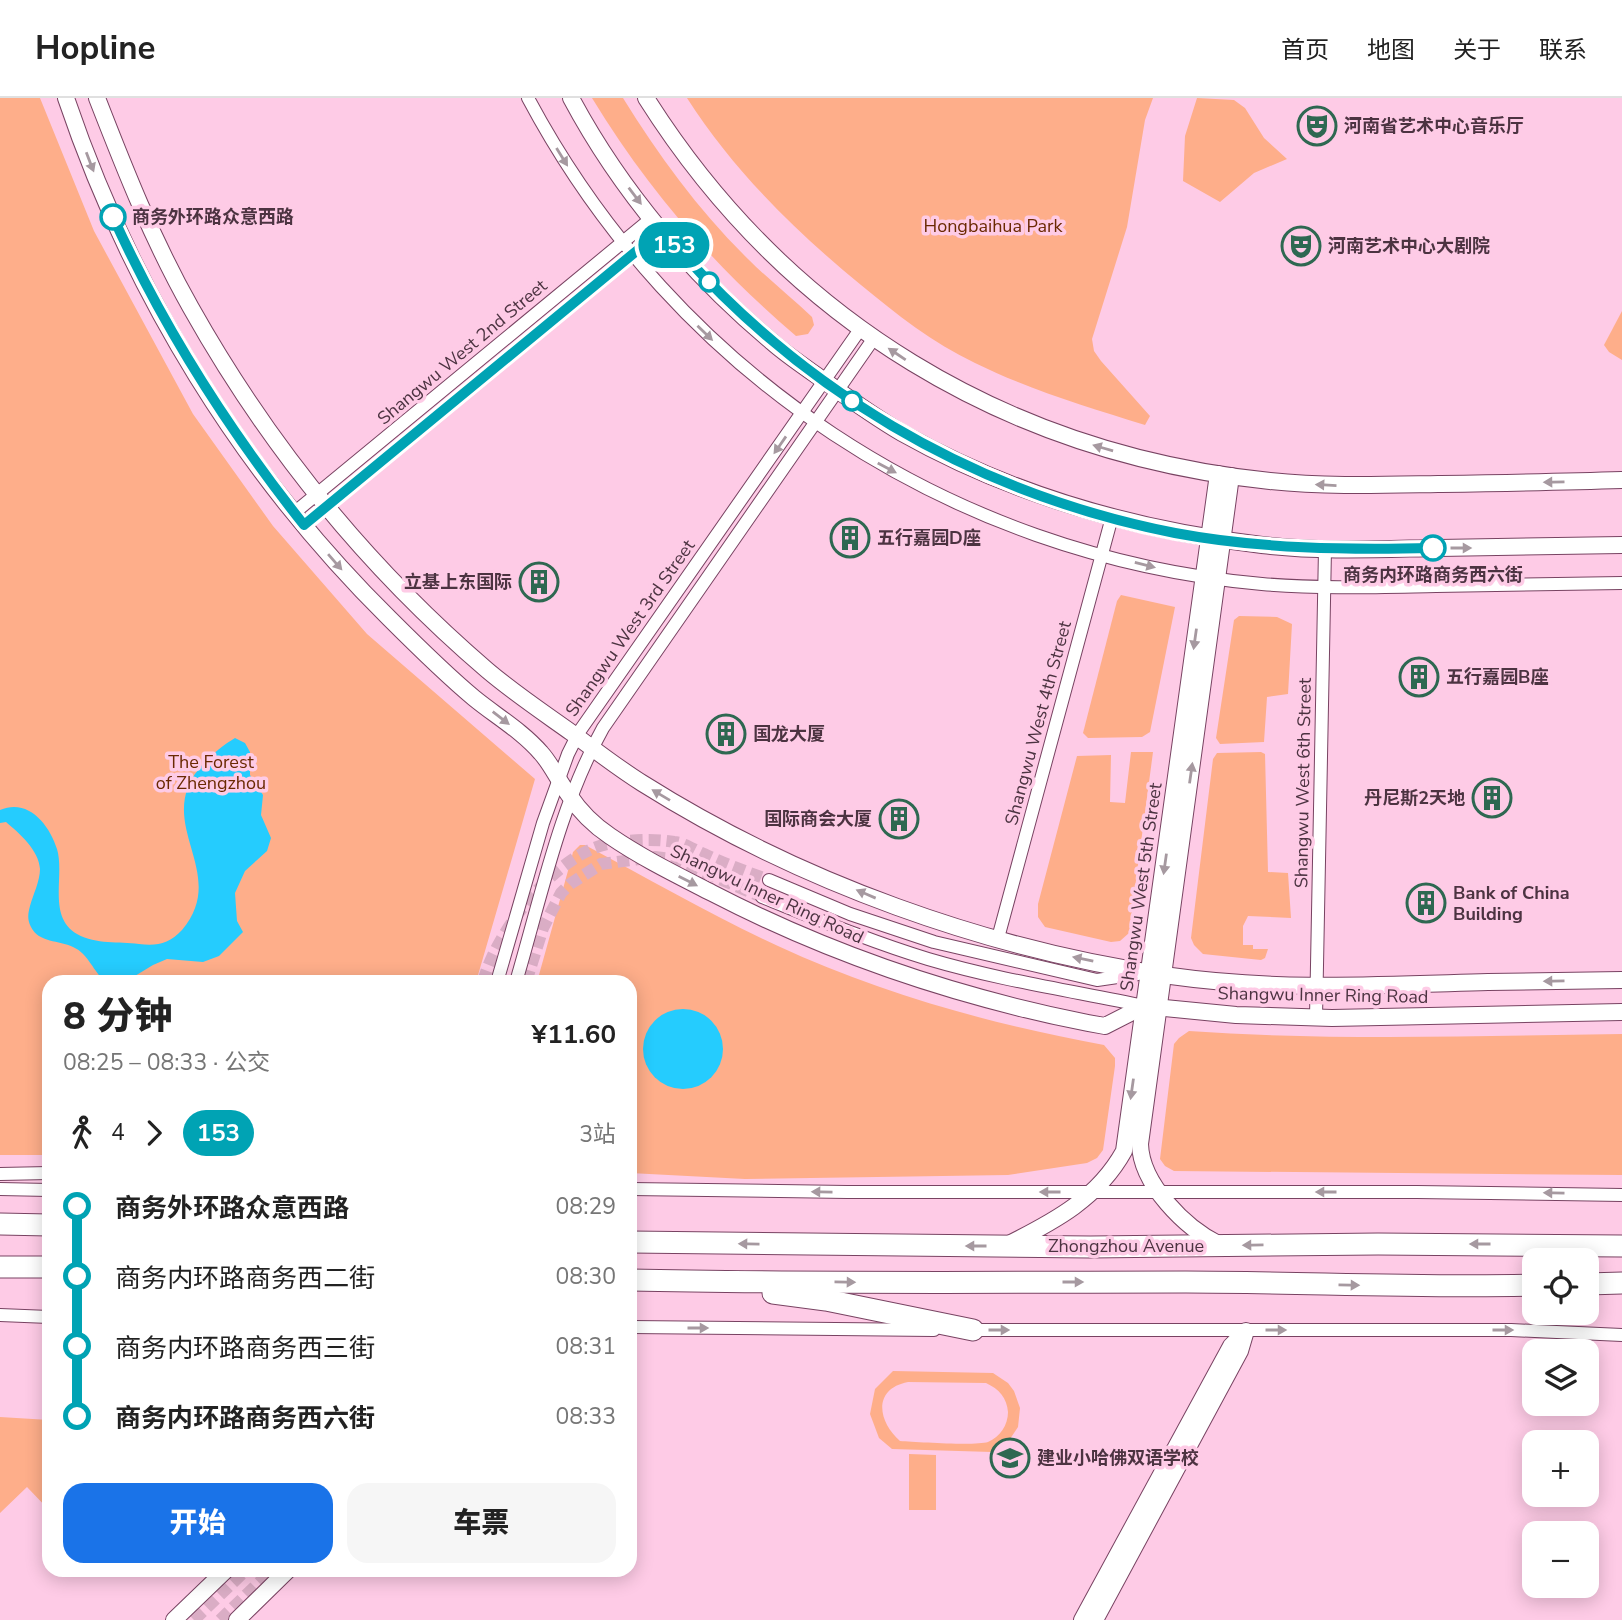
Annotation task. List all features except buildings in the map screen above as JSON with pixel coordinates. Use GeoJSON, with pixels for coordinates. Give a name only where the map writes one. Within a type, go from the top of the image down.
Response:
{"type":"FeatureCollection","features":[{"type":"Feature","properties":{"kind":"highway"},"geometry":{"type":"LineString","coordinates":[[0,1224],[42,1225]]}},
{"type":"Feature","properties":{"kind":"highway","name":"Zhongzhou Avenue"},"geometry":{"type":"LineString","coordinates":[[637,1242],[1005,1246],[1615,1244]]}},
{"type":"Feature","properties":{"kind":"highway"},"geometry":{"type":"LineString","coordinates":[[0,1267],[42,1268]]}},
{"type":"Feature","properties":{"kind":"highway","name":"Zhongzhou Avenue"},"geometry":{"type":"LineString","coordinates":[[637,1280],[861,1283],[1189,1282],[1445,1288],[1522,1285]]}},
{"type":"Feature","properties":{"kind":"highway"},"geometry":{"type":"LineString","coordinates":[[684,1280],[826,1300],[973,1330]]}},
{"type":"Feature","properties":{"kind":"highway"},"geometry":{"type":"LineString","coordinates":[[1599,1284],[1622,1283]]}},
{"type":"Feature","properties":{"kind":"street","name":"Shangwu Inner Ring Road"},"geometry":{"type":"LineString","coordinates":[[66,98],[103,197],[164,322],[233,433],[341,569],[440,667],[542,753],[572,799],[607,834],[646,859],[762,917],[887,969],[960,993],[1096,1025],[1105,1026],[1151,1007],[1236,1015],[1316,1017],[1622,1012]]}},
{"type":"Feature","properties":{"kind":"street","name":"Shangwu Inner Ring Road"},"geometry":{"type":"LineString","coordinates":[[97,98],[130,185],[190,307],[258,416],[322,500],[362,549],[460,646],[492,674],[639,781],[757,846],[870,897],[998,938],[1067,956],[1156,973],[1238,983],[1317,985],[1622,980]]}},
{"type":"Feature","properties":{"kind":"street"},"geometry":{"type":"LineString","coordinates":[[528,98],[574,176],[622,243],[667,296],[748,372],[882,466],[926,488],[1023,530],[1168,571],[1211,577],[1324,587],[1622,583]]}},
{"type":"Feature","properties":{"kind":"street"},"geometry":{"type":"LineString","coordinates":[[571,98],[613,165],[657,224],[696,269],[772,343],[901,433],[942,454],[1036,494],[1175,533],[1264,545],[1325,549],[1622,545]]}},
{"type":"Feature","properties":{"kind":"street"},"geometry":{"type":"LineString","coordinates":[[646,98],[684,155],[742,225],[813,293],[933,377],[1031,422],[1090,444],[1188,470],[1271,481],[1345,486],[1622,481]]}},
{"type":"Feature","properties":{"kind":"street","name":"Shangwu West 2nd Street"},"geometry":{"type":"LineString","coordinates":[[322,500],[632,254],[657,224]]}},
{"type":"Feature","properties":{"kind":"street","name":"Shangwu West 2nd Street"},"geometry":{"type":"LineString","coordinates":[[299,519],[622,243],[657,224]]}},
{"type":"Feature","properties":{"kind":"street","name":"Shangwu West 3rd Street"},"geometry":{"type":"LineString","coordinates":[[499,975],[543,823],[577,737],[803,412],[831,386],[868,333]]}},
{"type":"Feature","properties":{"kind":"street","name":"Shangwu West 3rd Street"},"geometry":{"type":"LineString","coordinates":[[518,975],[585,760],[603,727],[816,422],[831,386]]}},
{"type":"Feature","properties":{"kind":"street","name":"Shangwu West 5th Street"},"geometry":{"type":"LineString","coordinates":[[1005,1246],[1066,1214],[1092,1192],[1116,1165],[1124,1151],[1151,1007],[1225,475]]}},
{"type":"Feature","properties":{"kind":"street","name":"Shangwu West 4th Street"},"geometry":{"type":"LineString","coordinates":[[998,938],[1112,517]]}},
{"type":"Feature","properties":{"kind":"street","name":"Shangwu West 6th Street"},"geometry":{"type":"LineString","coordinates":[[1316,1017],[1325,549]]}},
{"type":"Feature","properties":{"kind":"street"},"geometry":{"type":"LineString","coordinates":[[769,880],[850,914],[934,942],[1002,959],[1097,980],[1156,973]]}},
{"type":"Feature","properties":{"kind":"street"},"geometry":{"type":"LineString","coordinates":[[762,897],[844,930],[929,959],[1151,1007]]}},
{"type":"Feature","properties":{"kind":"street","name":"Shangwu West 5th Street"},"geometry":{"type":"LineString","coordinates":[[1151,1007],[1140,1156],[1146,1172],[1182,1221],[1197,1233],[1220,1245]]}},
{"type":"Feature","properties":{"kind":"street"},"geometry":{"type":"LineString","coordinates":[[0,1174],[42,1173]]}},
{"type":"Feature","properties":{"kind":"street"},"geometry":{"type":"LineString","coordinates":[[0,1189],[42,1190]]}},
{"type":"Feature","properties":{"kind":"street"},"geometry":{"type":"LineString","coordinates":[[637,1189],[1622,1195]]}},
{"type":"Feature","properties":{"kind":"street"},"geometry":{"type":"LineString","coordinates":[[0,1315],[42,1317]]}},
{"type":"Feature","properties":{"kind":"street"},"geometry":{"type":"LineString","coordinates":[[637,1327],[1511,1330],[1622,1335]]}},
{"type":"Feature","properties":{"kind":"street"},"geometry":{"type":"LineString","coordinates":[[1082,1620],[1231,1346],[1246,1331]]}},
{"type":"Feature","properties":{"kind":"street"},"geometry":{"type":"LineString","coordinates":[[1095,1620],[1240,1351],[1246,1331]]}},
{"type":"Feature","properties":{"kind":"street"},"geometry":{"type":"LineString","coordinates":[[174,1620],[219,1577]]}},
{"type":"Feature","properties":{"kind":"street"},"geometry":{"type":"LineString","coordinates":[[237,1620],[281,1577]]}},
{"type":"Feature","properties":{"kind":"green space","name":"The Forest of Zhengzhou"},"geometry":{"type":"Polygon","coordinates":[[[0,98],[40,98],[94,231],[193,414],[273,526],[367,634],[535,779],[478,975],[42,975],[42,1155],[0,1155],[0,98]]]}},
{"type":"Feature","properties":{"kind":"green space"},"geometry":{"type":"Polygon","coordinates":[[[592,98],[623,98],[665,162],[713,222],[812,317],[814,325],[808,334],[796,336],[710,254],[636,164],[592,98]]]}},
{"type":"Feature","properties":{"kind":"green space","name":"Hongbaihua Park"},"geometry":{"type":"Polygon","coordinates":[[[687,98],[1153,98],[1145,120],[1127,227],[1092,339],[1094,351],[1101,361],[1150,416],[1145,425],[1017,382],[959,355],[915,327],[836,264],[766,198],[724,150],[687,98]]]}},
{"type":"Feature","properties":{"kind":"green space"},"geometry":{"type":"Polygon","coordinates":[[[1197,98],[1234,100],[1245,108],[1264,138],[1287,159],[1254,173],[1220,202],[1183,181],[1185,136],[1197,98]]]}},
{"type":"Feature","properties":{"kind":"green space"},"geometry":{"type":"Polygon","coordinates":[[[1622,311],[1622,360],[1609,352],[1604,345],[1622,311]]]}},
{"type":"Feature","properties":{"kind":"green space"},"geometry":{"type":"Polygon","coordinates":[[[1121,595],[1175,607],[1150,732],[1142,737],[1088,738],[1083,733],[1117,601],[1121,595]]]}},
{"type":"Feature","properties":{"kind":"green space"},"geometry":{"type":"Polygon","coordinates":[[[1239,616],[1277,617],[1292,624],[1288,694],[1267,697],[1264,742],[1220,744],[1216,738],[1234,620],[1239,616]]]}},
{"type":"Feature","properties":{"kind":"green space"},"geometry":{"type":"Polygon","coordinates":[[[1131,752],[1153,752],[1129,933],[1120,941],[1111,942],[1045,927],[1038,917],[1038,904],[1077,756],[1111,755],[1110,802],[1125,803],[1131,752]]]}},
{"type":"Feature","properties":{"kind":"green space"},"geometry":{"type":"Polygon","coordinates":[[[1217,753],[1265,754],[1268,872],[1288,873],[1291,918],[1248,916],[1243,926],[1243,945],[1253,945],[1253,949],[1268,949],[1265,958],[1261,960],[1203,954],[1191,938],[1213,759],[1217,753]]]}},
{"type":"Feature","properties":{"kind":"green space"},"geometry":{"type":"Polygon","coordinates":[[[580,845],[585,845],[754,934],[817,963],[897,993],[1021,1028],[1104,1045],[1115,1058],[1115,1066],[1103,1150],[1097,1158],[1087,1163],[1008,1175],[745,1179],[637,1173],[637,975],[539,975],[573,852],[580,845]]]}},
{"type":"Feature","properties":{"kind":"green space"},"geometry":{"type":"Polygon","coordinates":[[[1189,1031],[1351,1037],[1622,1034],[1622,1175],[1174,1171],[1160,1159],[1174,1044],[1189,1031]]]}},
{"type":"Feature","properties":{"kind":"green space"},"geometry":{"type":"Polygon","coordinates":[[[893,1371],[993,1373],[1008,1383],[1014,1391],[1020,1408],[1018,1427],[1008,1442],[992,1452],[892,1449],[879,1438],[870,1414],[875,1389],[893,1371]],[[908,1382],[888,1392],[882,1407],[883,1416],[900,1441],[959,1444],[988,1442],[1002,1430],[1008,1412],[1001,1394],[986,1383],[908,1382]]]}},
{"type":"Feature","properties":{"kind":"green space"},"geometry":{"type":"Polygon","coordinates":[[[0,1417],[42,1420],[42,1503],[27,1487],[0,1513],[0,1417]]]}},
{"type":"Feature","properties":{"kind":"green space"},"geometry":{"type":"Polygon","coordinates":[[[909,1454],[936,1455],[936,1510],[909,1510],[909,1454]]]}},
{"type":"Feature","properties":{"kind":"water"},"geometry":{"type":"Polygon","coordinates":[[[235,738],[245,743],[250,752],[250,775],[263,795],[261,815],[271,838],[267,851],[245,871],[235,893],[237,921],[243,932],[219,956],[203,962],[167,959],[137,975],[100,975],[78,950],[39,936],[30,924],[28,914],[39,878],[39,862],[22,837],[6,822],[0,823],[0,810],[10,807],[28,810],[49,831],[59,859],[60,906],[68,927],[77,934],[100,941],[145,945],[162,943],[182,930],[194,911],[198,875],[185,823],[184,805],[191,780],[221,747],[235,738]]]}},
{"type":"Feature","properties":{"kind":"water"},"geometry":{"type":"Polygon","coordinates":[[[675,1009],[691,1009],[705,1016],[716,1027],[723,1041],[720,1064],[705,1082],[691,1089],[675,1089],[661,1082],[650,1071],[643,1057],[643,1041],[650,1027],[661,1016],[675,1009]]]}},
{"type":"Feature","properties":{"kind":"tunnel"},"geometry":{"type":"LineString","coordinates":[[486,975],[499,943],[526,904],[559,870],[594,848],[634,840],[678,843],[769,880]]}},
{"type":"Feature","properties":{"kind":"tunnel"},"geometry":{"type":"LineString","coordinates":[[528,975],[543,928],[561,893],[601,864],[655,857],[673,859],[762,897]]}},
{"type":"Feature","properties":{"kind":"tunnel"},"geometry":{"type":"LineString","coordinates":[[194,1620],[239,1577]]}},
{"type":"Feature","properties":{"kind":"tunnel"},"geometry":{"type":"LineString","coordinates":[[220,1620],[265,1577]]}},
{"type":"Feature","properties":{"kind":"bus line","name":"153"},"geometry":{"type":"LineString","coordinates":[[113,217],[145,286],[191,366],[233,433],[304,525],[662,230],[696,269],[772,343],[901,433],[1006,482],[1071,506],[1175,533],[1264,545],[1325,549],[1433,548]]}},
{"type":"Feature","properties":{"kind":"place","name":"河南省艺术中心音乐厅"},"geometry":{"type":"Point","coordinates":[1317,126]}},
{"type":"Feature","properties":{"kind":"place","name":"商务外环路众意西路"},"geometry":{"type":"Point","coordinates":[113,217]}},
{"type":"Feature","properties":{"kind":"place","name":"河南艺术中心大剧院"},"geometry":{"type":"Point","coordinates":[1301,246]}},
{"type":"Feature","properties":{"kind":"place","name":"五行嘉园D座"},"geometry":{"type":"Point","coordinates":[850,538]}},
{"type":"Feature","properties":{"kind":"place","name":"商务内环路商务西六街"},"geometry":{"type":"Point","coordinates":[1433,548]}},
{"type":"Feature","properties":{"kind":"place","name":"立基上东国际"},"geometry":{"type":"Point","coordinates":[539,582]}},
{"type":"Feature","properties":{"kind":"place","name":"五行嘉园B座"},"geometry":{"type":"Point","coordinates":[1419,677]}},
{"type":"Feature","properties":{"kind":"place","name":"国龙大厦"},"geometry":{"type":"Point","coordinates":[726,734]}},
{"type":"Feature","properties":{"kind":"place","name":"丹尼斯2天地"},"geometry":{"type":"Point","coordinates":[1492,798]}},
{"type":"Feature","properties":{"kind":"place","name":"国际商会大厦"},"geometry":{"type":"Point","coordinates":[899,819]}},
{"type":"Feature","properties":{"kind":"place","name":"Bank of China Building"},"geometry":{"type":"Point","coordinates":[1426,903]}},
{"type":"Feature","properties":{"kind":"place","name":"建业小哈佛双语学校"},"geometry":{"type":"Point","coordinates":[1010,1458]}}]}
